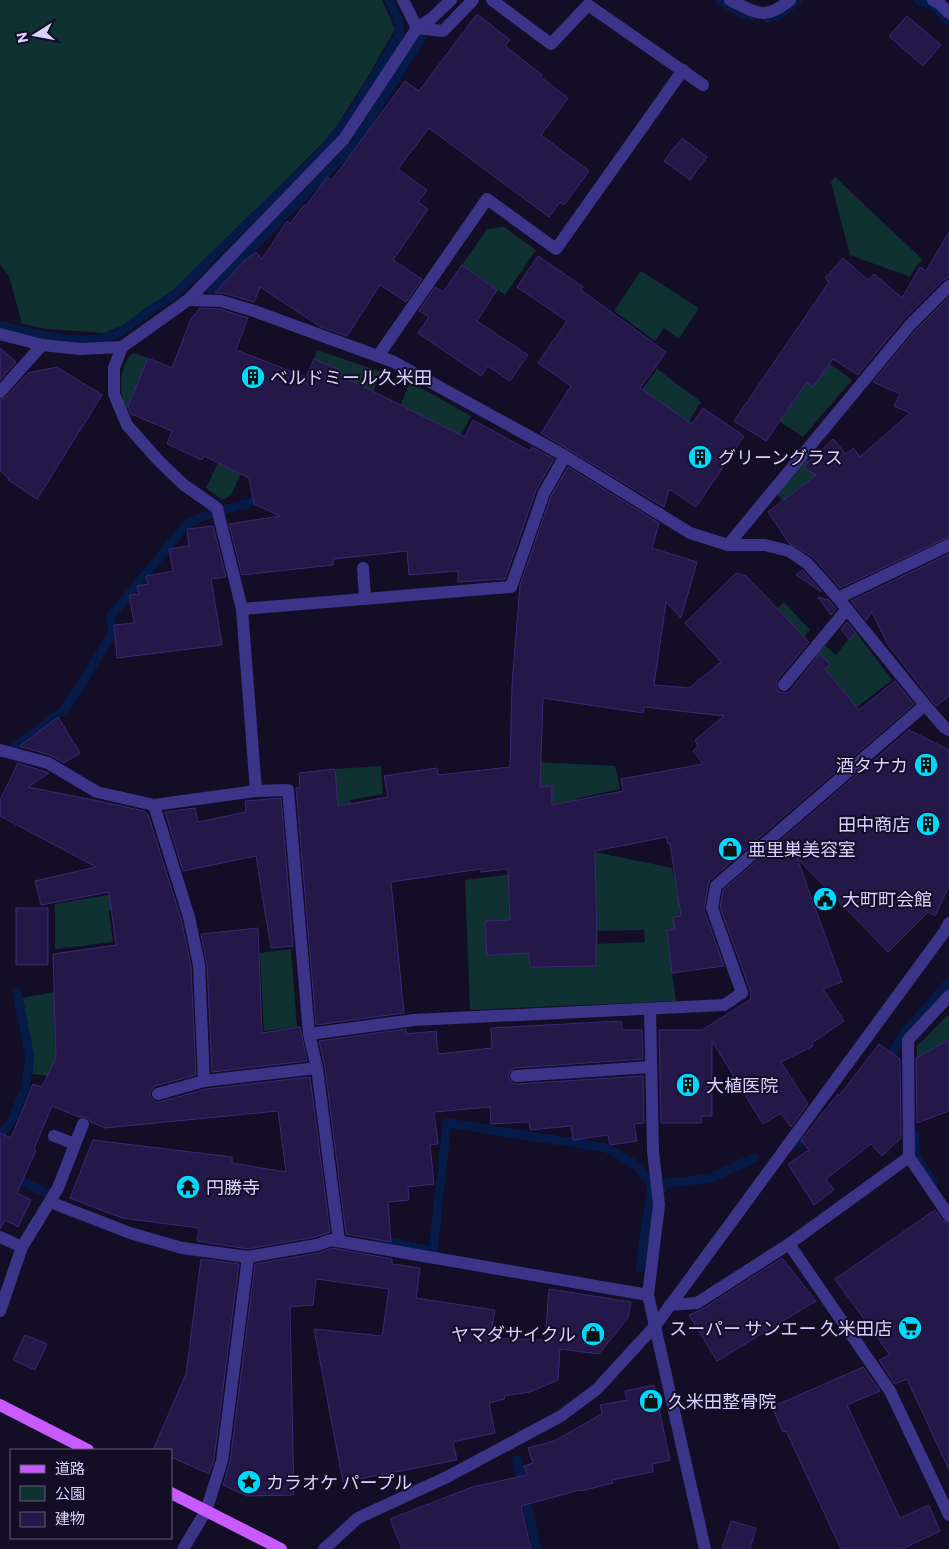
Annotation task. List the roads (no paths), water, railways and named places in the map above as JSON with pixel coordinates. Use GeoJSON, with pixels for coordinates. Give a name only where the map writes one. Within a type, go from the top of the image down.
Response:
{"type":"FeatureCollection","features":[{"type":"Feature","properties":{"kind":"main road"},"geometry":{"type":"LineString","coordinates":[[0,1405],[86,1449]]}},
{"type":"Feature","properties":{"kind":"main road"},"geometry":{"type":"LineString","coordinates":[[172,1494],[281,1549]]}},
{"type":"Feature","properties":{"kind":"street"},"geometry":{"type":"LineString","coordinates":[[403,0],[417,28]]}},
{"type":"Feature","properties":{"kind":"street"},"geometry":{"type":"LineString","coordinates":[[0,334],[42,345],[80,349],[122,347],[188,300],[344,139],[417,28],[432,18],[451,0]]}},
{"type":"Feature","properties":{"kind":"street"},"geometry":{"type":"LineString","coordinates":[[417,28],[443,31],[473,0]]}},
{"type":"Feature","properties":{"kind":"street"},"geometry":{"type":"LineString","coordinates":[[492,0],[551,44],[588,5],[703,84]]}},
{"type":"Feature","properties":{"kind":"street"},"geometry":{"type":"LineString","coordinates":[[730,0],[753,12],[766,14],[779,9],[790,0]]}},
{"type":"Feature","properties":{"kind":"street"},"geometry":{"type":"LineString","coordinates":[[933,0],[949,13]]}},
{"type":"Feature","properties":{"kind":"street"},"geometry":{"type":"LineString","coordinates":[[378,356],[487,199],[556,249],[683,70]]}},
{"type":"Feature","properties":{"kind":"street"},"geometry":{"type":"LineString","coordinates":[[728,545],[910,325],[949,286]]}},
{"type":"Feature","properties":{"kind":"street"},"geometry":{"type":"LineString","coordinates":[[188,300],[221,302],[254,311],[394,362],[564,456],[690,533],[728,545],[765,545],[789,551],[807,563],[925,705],[944,727],[949,730]]}},
{"type":"Feature","properties":{"kind":"street"},"geometry":{"type":"LineString","coordinates":[[0,392],[42,345]]}},
{"type":"Feature","properties":{"kind":"street"},"geometry":{"type":"LineString","coordinates":[[122,347],[114,368],[114,394],[127,425],[159,461],[184,485],[217,508],[242,610],[256,791]]}},
{"type":"Feature","properties":{"kind":"street"},"geometry":{"type":"LineString","coordinates":[[242,610],[511,587],[544,493],[564,456]]}},
{"type":"Feature","properties":{"kind":"street"},"geometry":{"type":"LineString","coordinates":[[838,598],[949,545]]}},
{"type":"Feature","properties":{"kind":"street"},"geometry":{"type":"LineString","coordinates":[[363,568],[365,599]]}},
{"type":"Feature","properties":{"kind":"street"},"geometry":{"type":"LineString","coordinates":[[784,685],[847,609]]}},
{"type":"Feature","properties":{"kind":"street"},"geometry":{"type":"LineString","coordinates":[[308,1034],[414,1020],[724,1006],[742,993],[712,908],[716,886],[925,705]]}},
{"type":"Feature","properties":{"kind":"street"},"geometry":{"type":"LineString","coordinates":[[0,750],[48,763],[98,792],[154,806],[256,791],[288,790],[308,1034],[317,1068],[339,1241]]}},
{"type":"Feature","properties":{"kind":"street"},"geometry":{"type":"LineString","coordinates":[[154,806],[188,918],[199,966],[204,1081]]}},
{"type":"Feature","properties":{"kind":"street"},"geometry":{"type":"LineString","coordinates":[[324,1549],[358,1518],[447,1477],[561,1416],[597,1389],[655,1326],[881,1019],[949,923]]}},
{"type":"Feature","properties":{"kind":"street"},"geometry":{"type":"LineString","coordinates":[[949,996],[908,1040],[909,1157],[949,1216]]}},
{"type":"Feature","properties":{"kind":"street"},"geometry":{"type":"LineString","coordinates":[[650,1009],[653,1151],[659,1205],[648,1295],[704,1549]]}},
{"type":"Feature","properties":{"kind":"street"},"geometry":{"type":"LineString","coordinates":[[516,1076],[651,1067]]}},
{"type":"Feature","properties":{"kind":"street"},"geometry":{"type":"LineString","coordinates":[[158,1094],[204,1081],[317,1068]]}},
{"type":"Feature","properties":{"kind":"street"},"geometry":{"type":"LineString","coordinates":[[0,1311],[22,1247],[58,1188],[83,1124]]}},
{"type":"Feature","properties":{"kind":"street"},"geometry":{"type":"LineString","coordinates":[[54,1136],[75,1144]]}},
{"type":"Feature","properties":{"kind":"street"},"geometry":{"type":"LineString","coordinates":[[670,1305],[697,1303],[789,1244],[909,1157]]}},
{"type":"Feature","properties":{"kind":"street"},"geometry":{"type":"LineString","coordinates":[[50,1202],[130,1233],[182,1248],[248,1257],[317,1245],[331,1240],[648,1295]]}},
{"type":"Feature","properties":{"kind":"street"},"geometry":{"type":"LineString","coordinates":[[0,1237],[22,1247]]}},
{"type":"Feature","properties":{"kind":"street"},"geometry":{"type":"LineString","coordinates":[[789,1244],[890,1391],[949,1515]]}},
{"type":"Feature","properties":{"kind":"street"},"geometry":{"type":"LineString","coordinates":[[183,1549],[206,1511],[222,1461],[248,1257]]}},
{"type":"Feature","properties":{"kind":"waterway"},"geometry":{"type":"LineString","coordinates":[[0,325],[57,338],[87,340],[101,338],[124,330],[175,294],[321,152],[351,115],[399,35],[398,21],[389,0]]}},
{"type":"Feature","properties":{"kind":"waterway"},"geometry":{"type":"LineString","coordinates":[[719,0],[741,13],[752,16]]}},
{"type":"Feature","properties":{"kind":"waterway"},"geometry":{"type":"LineString","coordinates":[[767,18],[780,15],[798,0]]}},
{"type":"Feature","properties":{"kind":"waterway"},"geometry":{"type":"LineString","coordinates":[[918,0],[937,9],[949,21]]}},
{"type":"Feature","properties":{"kind":"waterway"},"geometry":{"type":"LineString","coordinates":[[211,290],[354,145],[422,37]]}},
{"type":"Feature","properties":{"kind":"waterway"},"geometry":{"type":"LineString","coordinates":[[15,747],[65,709],[113,633],[110,617],[187,524],[206,515],[263,499]]}},
{"type":"Feature","properties":{"kind":"waterway"},"geometry":{"type":"LineString","coordinates":[[888,1063],[902,1036],[949,982]]}},
{"type":"Feature","properties":{"kind":"waterway"},"geometry":{"type":"LineString","coordinates":[[0,1133],[10,1124],[25,1089],[30,1057],[17,993]]}},
{"type":"Feature","properties":{"kind":"waterway"},"geometry":{"type":"LineString","coordinates":[[378,1239],[433,1252],[447,1123],[606,1148],[638,1167],[651,1185],[711,1178],[754,1158]]}},
{"type":"Feature","properties":{"kind":"waterway"},"geometry":{"type":"LineString","coordinates":[[915,1135],[915,1155],[933,1182]]}},
{"type":"Feature","properties":{"kind":"waterway"},"geometry":{"type":"LineString","coordinates":[[794,1145],[813,1136]]}},
{"type":"Feature","properties":{"kind":"waterway"},"geometry":{"type":"LineString","coordinates":[[0,1170],[56,1198]]}},
{"type":"Feature","properties":{"kind":"waterway"},"geometry":{"type":"LineString","coordinates":[[640,1268],[651,1191],[662,1189]]}},
{"type":"Feature","properties":{"kind":"waterway"},"geometry":{"type":"LineString","coordinates":[[517,1460],[537,1549]]}},
{"type":"Feature","properties":{"kind":"place","name":"ベルドミール久米田"},"geometry":{"type":"Point","coordinates":[253,377]}},
{"type":"Feature","properties":{"kind":"place","name":"グリーングラス"},"geometry":{"type":"Point","coordinates":[700,457]}},
{"type":"Feature","properties":{"kind":"place","name":"酒タナカ"},"geometry":{"type":"Point","coordinates":[926,765]}},
{"type":"Feature","properties":{"kind":"place","name":"田中商店"},"geometry":{"type":"Point","coordinates":[928,824]}},
{"type":"Feature","properties":{"kind":"place","name":"亜里巣美容室"},"geometry":{"type":"Point","coordinates":[730,849]}},
{"type":"Feature","properties":{"kind":"place","name":"大町町会館"},"geometry":{"type":"Point","coordinates":[825,899]}},
{"type":"Feature","properties":{"kind":"place","name":"大植医院"},"geometry":{"type":"Point","coordinates":[688,1085]}},
{"type":"Feature","properties":{"kind":"place","name":"円勝寺"},"geometry":{"type":"Point","coordinates":[188,1187]}},
{"type":"Feature","properties":{"kind":"place","name":"スーパー サンエー 久米田店"},"geometry":{"type":"Point","coordinates":[910,1328]}},
{"type":"Feature","properties":{"kind":"place","name":"ヤマダサイクル"},"geometry":{"type":"Point","coordinates":[593,1334]}},
{"type":"Feature","properties":{"kind":"place","name":"久米田整骨院"},"geometry":{"type":"Point","coordinates":[651,1401]}},
{"type":"Feature","properties":{"kind":"place","name":"カラオケ パープル"},"geometry":{"type":"Point","coordinates":[249,1482]}}]}
